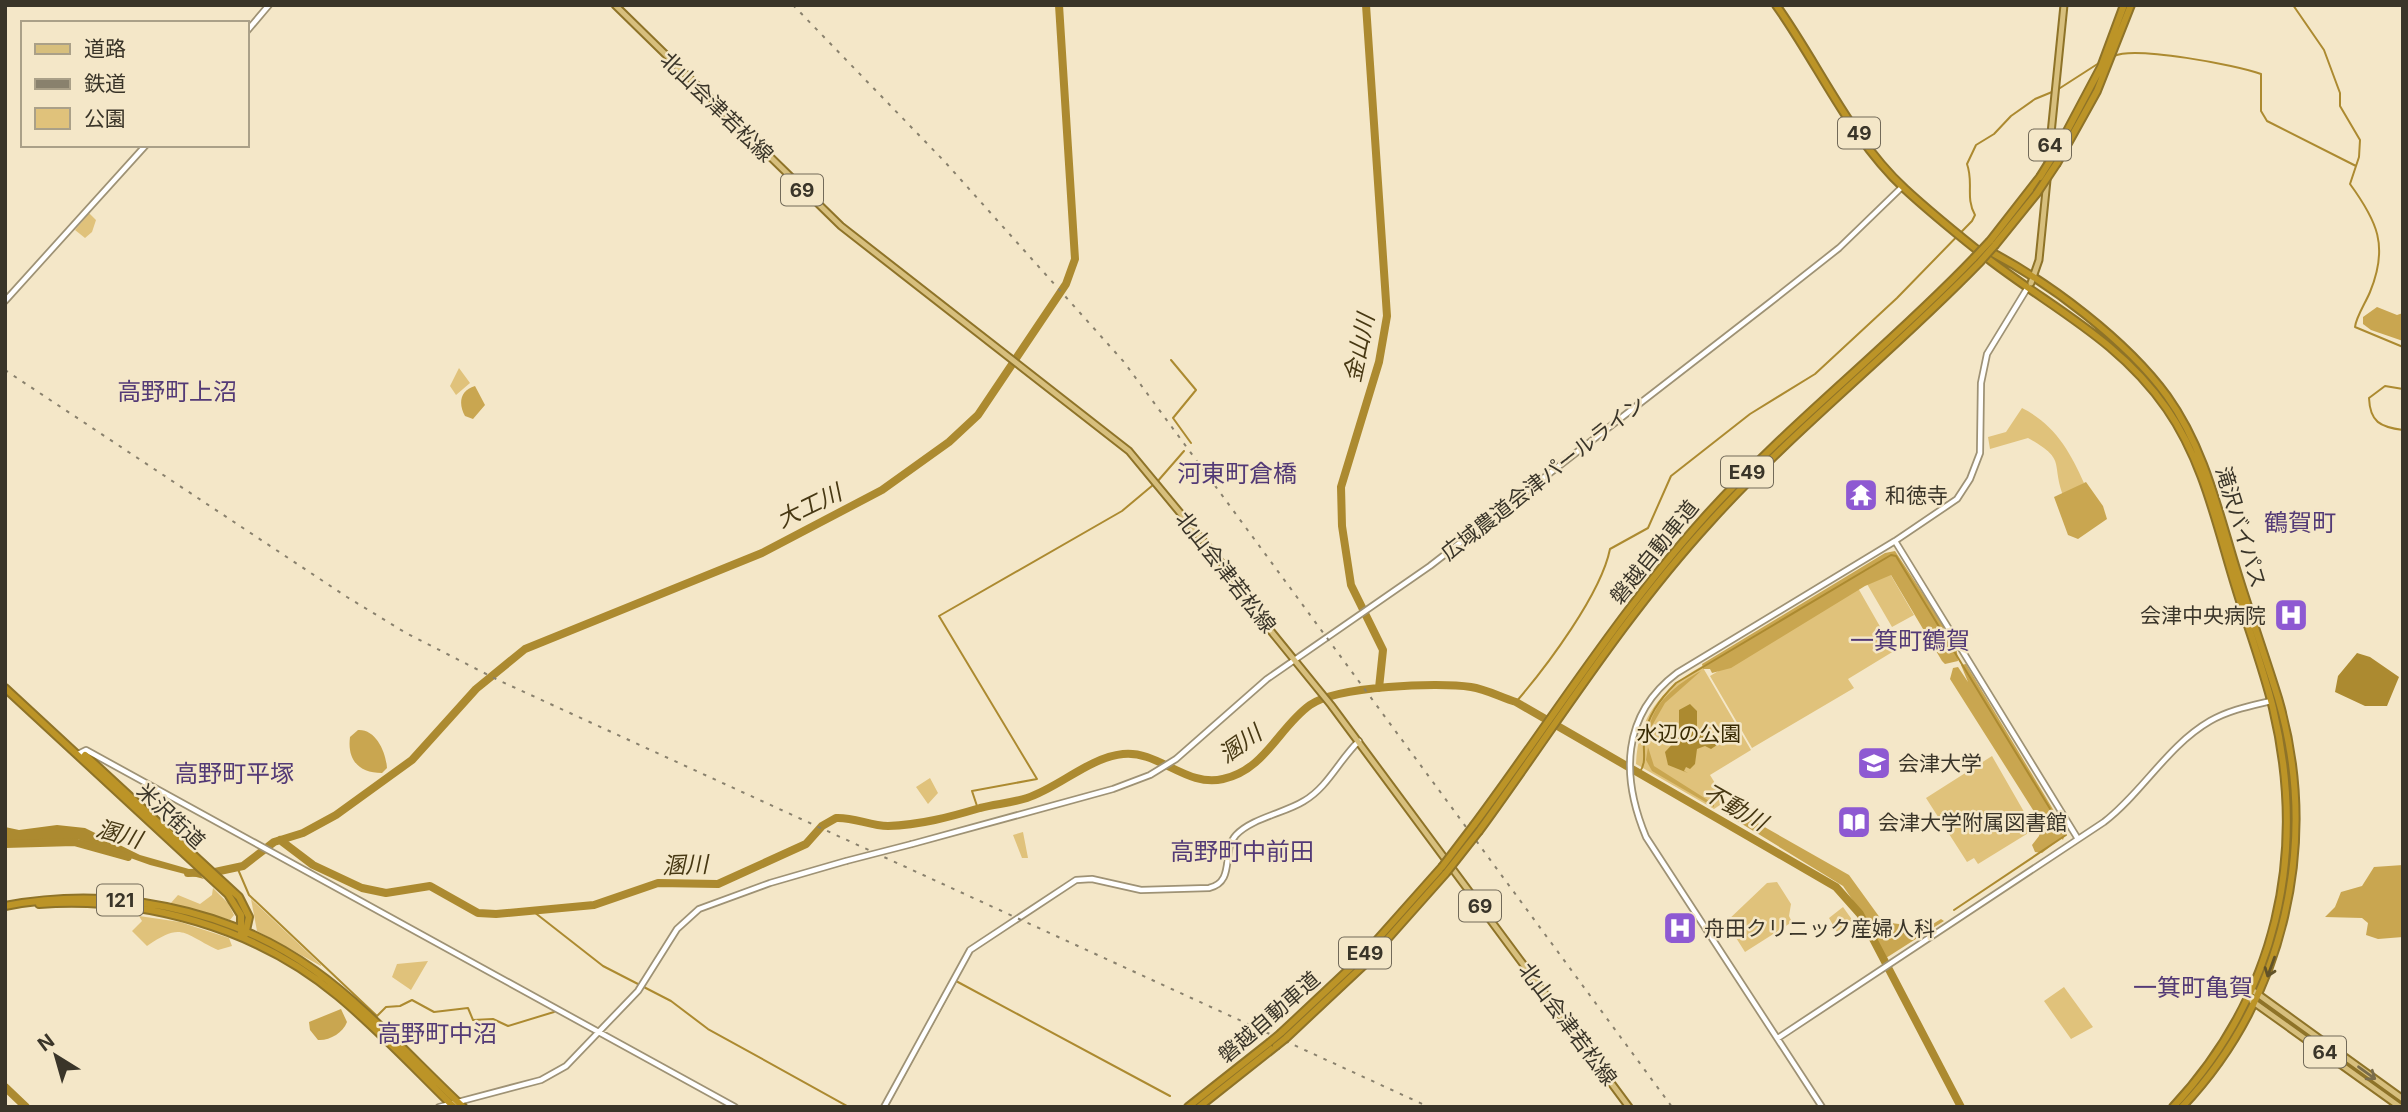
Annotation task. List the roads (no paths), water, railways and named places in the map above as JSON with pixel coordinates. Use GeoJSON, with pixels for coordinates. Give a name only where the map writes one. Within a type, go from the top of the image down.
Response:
{"type":"FeatureCollection","features":[{"type":"Feature","properties":{"kind":"highway","name":"滝沢バイパス"},"geometry":{"type":"LineString","coordinates":[[1776,5],[1863,140],[1902,187],[1967,240],[2102,327],[2143,366],[2188,432],[2203,463],[2278,699],[2293,784],[2294,836],[2287,908],[2274,960],[2259,996],[2252,1001],[2220,1049],[2173,1107]]}},
{"type":"Feature","properties":{"kind":"highway","name":"磐越自動車道"},"geometry":{"type":"LineString","coordinates":[[1199,1107],[1273,1045],[1361,958],[1444,870],[1556,718],[1645,589],[1711,510],[1772,447],[1977,260],[2037,193],[2057,163],[2105,66],[2107,52],[2124,5]]}},
{"type":"Feature","properties":{"kind":"highway","name":"磐越自動車道"},"geometry":{"type":"LineString","coordinates":[[1992,243],[2058,148],[2115,50],[2131,5]]}},
{"type":"Feature","properties":{"kind":"highway","name":"滝沢バイパス"},"geometry":{"type":"LineString","coordinates":[[2031,283],[2117,352],[2161,401],[2182,432],[2214,513],[2271,701],[2283,762],[2287,837],[2279,909],[2252,990],[2252,1001],[2217,1064],[2182,1107]]}},
{"type":"Feature","properties":{"kind":"highway","name":"米沢街道"},"geometry":{"type":"LineString","coordinates":[[5,688],[80,753],[230,892],[241,915],[244,933]]}},
{"type":"Feature","properties":{"kind":"highway","name":"121"},"geometry":{"type":"LineString","coordinates":[[5,907],[66,903],[121,905],[244,933],[338,996],[454,1103],[463,1107]]}},
{"type":"Feature","properties":{"kind":"highway","name":"磐越自動車道"},"geometry":{"type":"LineString","coordinates":[[1188,1107],[1273,1045]]}},
{"type":"Feature","properties":{"kind":"main road","name":"北山会津若松線"},"geometry":{"type":"LineString","coordinates":[[615,5],[841,226],[883,262],[1117,439],[1239,584],[1359,741],[1629,1107]]}},
{"type":"Feature","properties":{"kind":"main road","name":"64"},"geometry":{"type":"LineString","coordinates":[[2031,283],[2039,260],[2064,5]]}},
{"type":"Feature","properties":{"kind":"main road","name":"64"},"geometry":{"type":"LineString","coordinates":[[2252,990],[2403,1099]]}},
{"type":"Feature","properties":{"kind":"main road","name":"64"},"geometry":{"type":"LineString","coordinates":[[2252,1001],[2400,1107]]}},
{"type":"Feature","properties":{"kind":"street"},"geometry":{"type":"LineString","coordinates":[[248,30],[269,5]]}},
{"type":"Feature","properties":{"kind":"street"},"geometry":{"type":"LineString","coordinates":[[5,301],[144,147]]}},
{"type":"Feature","properties":{"kind":"street","name":"広域農道会津パールライン"},"geometry":{"type":"LineString","coordinates":[[599,1032],[645,982],[677,929],[699,909],[759,887],[846,861],[1113,789],[1161,769],[1294,659],[1371,608],[1797,281],[1858,230],[1902,187]]}},
{"type":"Feature","properties":{"kind":"street"},"geometry":{"type":"LineString","coordinates":[[1822,1107],[1646,838],[1633,803],[1629,775],[1639,718],[1663,684],[1954,502],[1970,480],[1981,444],[1981,383],[1984,362],[1993,341],[2031,283]]}},
{"type":"Feature","properties":{"kind":"street"},"geometry":{"type":"LineString","coordinates":[[1895,541],[2078,839]]}},
{"type":"Feature","properties":{"kind":"street"},"geometry":{"type":"LineString","coordinates":[[1778,1038],[2122,808],[2197,730],[2224,714],[2271,701]]}},
{"type":"Feature","properties":{"kind":"street"},"geometry":{"type":"LineString","coordinates":[[884,1107],[972,948],[1076,880],[1147,890],[1214,887],[1224,878],[1231,844],[1238,833],[1308,798],[1359,741]]}},
{"type":"Feature","properties":{"kind":"street"},"geometry":{"type":"LineString","coordinates":[[80,753],[86,750],[735,1107]]}},
{"type":"Feature","properties":{"kind":"street"},"geometry":{"type":"LineString","coordinates":[[439,1107],[550,1076],[578,1055],[599,1032]]}},
{"type":"Feature","properties":{"kind":"waterway","name":"大工川"},"geometry":{"type":"LineString","coordinates":[[188,873],[215,872],[243,866],[274,842],[303,833],[336,815],[412,760],[476,689],[525,649],[762,553],[882,490],[949,442],[978,415],[1066,284],[1075,259],[1059,5]]}},
{"type":"Feature","properties":{"kind":"waterway","name":"金山川"},"geometry":{"type":"LineString","coordinates":[[1366,5],[1387,316],[1379,362],[1341,487],[1342,526],[1351,585],[1383,650],[1379,688]]}},
{"type":"Feature","properties":{"kind":"waterway"},"geometry":{"type":"LineString","coordinates":[[2293,5],[2324,50],[2340,93],[2340,106],[2360,140],[2359,157],[2350,184],[2373,222],[2379,247],[2379,261],[2376,276],[2355,327],[2403,347]]}},
{"type":"Feature","properties":{"kind":"waterway"},"geometry":{"type":"LineString","coordinates":[[2114,56],[2142,53],[2163,55],[2231,66],[2261,74],[2261,111],[2267,121],[2356,166]]}},
{"type":"Feature","properties":{"kind":"waterway"},"geometry":{"type":"LineString","coordinates":[[2057,90],[2099,63]]}},
{"type":"Feature","properties":{"kind":"waterway"},"geometry":{"type":"LineString","coordinates":[[1516,702],[1557,650],[1584,608],[1605,567],[1610,549],[1648,528],[1671,476],[1750,414],[1815,374],[1897,298],[1972,221],[1975,215],[1967,164],[1976,145],[1994,134],[2011,116],[2035,99],[2052,92]]}},
{"type":"Feature","properties":{"kind":"waterway"},"geometry":{"type":"LineString","coordinates":[[1171,360],[1196,390],[1173,418],[1191,443]]}},
{"type":"Feature","properties":{"kind":"waterway"},"geometry":{"type":"LineString","coordinates":[[2403,389],[2385,386],[2369,398],[2372,413],[2378,422],[2403,430]]}},
{"type":"Feature","properties":{"kind":"waterway"},"geometry":{"type":"LineString","coordinates":[[1157,482],[1184,451]]}},
{"type":"Feature","properties":{"kind":"waterway"},"geometry":{"type":"LineString","coordinates":[[978,809],[972,791],[1037,779],[939,616],[1122,511],[1153,485]]}},
{"type":"Feature","properties":{"kind":"waterway"},"geometry":{"type":"LineString","coordinates":[[1639,773],[1644,762],[1645,732],[1651,716],[1676,683],[1891,555],[1896,556],[2066,835],[1954,910]]}},
{"type":"Feature","properties":{"kind":"waterway","name":"溷川"},"geometry":{"type":"LineString","coordinates":[[280,840],[313,865],[362,888],[386,893],[430,886],[478,913],[496,914],[594,905],[658,883],[718,884],[806,844],[822,826],[836,818],[888,826],[935,820],[1027,798],[1098,761],[1123,754],[1148,757],[1197,778],[1223,779],[1250,767],[1299,714],[1323,699],[1342,693],[1388,687],[1471,687],[1516,702],[1836,887],[1860,914],[1961,1107]]}},
{"type":"Feature","properties":{"kind":"waterway","name":"溷川"},"geometry":{"type":"LineString","coordinates":[[5,844],[74,842],[128,857]]}},
{"type":"Feature","properties":{"kind":"waterway"},"geometry":{"type":"LineString","coordinates":[[237,867],[249,895],[377,1016],[386,1007],[400,1006],[412,1000],[434,1012],[468,1008],[473,1020],[493,1019],[508,1026],[554,1012]]}},
{"type":"Feature","properties":{"kind":"waterway"},"geometry":{"type":"LineString","coordinates":[[534,912],[603,966],[671,1001],[708,1029],[849,1107]]}},
{"type":"Feature","properties":{"kind":"waterway"},"geometry":{"type":"LineString","coordinates":[[889,1103],[956,981],[1170,1096]]}},
{"type":"Feature","properties":{"kind":"waterway"},"geometry":{"type":"LineString","coordinates":[[5,1087],[26,1107]]}},
{"type":"Feature","properties":{"kind":"railway"},"geometry":{"type":"LineString","coordinates":[[793,5],[945,162],[1124,362],[1672,1107]]}},
{"type":"Feature","properties":{"kind":"railway"},"geometry":{"type":"LineString","coordinates":[[5,370],[347,597],[406,633],[498,680],[1429,1107]]}},
{"type":"Feature","properties":{"kind":"place","name":"和徳寺"},"geometry":{"type":"Point","coordinates":[1861,495]}},
{"type":"Feature","properties":{"kind":"place","name":"会津中央病院"},"geometry":{"type":"Point","coordinates":[2291,615]}},
{"type":"Feature","properties":{"kind":"place","name":"会津大学"},"geometry":{"type":"Point","coordinates":[1874,763]}},
{"type":"Feature","properties":{"kind":"place","name":"会津大学附属図書館"},"geometry":{"type":"Point","coordinates":[1854,822]}},
{"type":"Feature","properties":{"kind":"place","name":"舟田クリニック産婦人科"},"geometry":{"type":"Point","coordinates":[1680,928]}},
{"type":"Feature","properties":{"kind":"district","name":"高野町上沼"},"geometry":{"type":"Point","coordinates":[177,391]}},
{"type":"Feature","properties":{"kind":"district","name":"河東町倉橋"},"geometry":{"type":"Point","coordinates":[1237,473]}},
{"type":"Feature","properties":{"kind":"district","name":"鶴賀町"},"geometry":{"type":"Point","coordinates":[2300,522]}},
{"type":"Feature","properties":{"kind":"district","name":"一箕町鶴賀"},"geometry":{"type":"Point","coordinates":[1910,640]}},
{"type":"Feature","properties":{"kind":"district","name":"高野町平塚"},"geometry":{"type":"Point","coordinates":[234,773]}},
{"type":"Feature","properties":{"kind":"district","name":"高野町中前田"},"geometry":{"type":"Point","coordinates":[1242,851]}},
{"type":"Feature","properties":{"kind":"district","name":"一箕町亀賀"},"geometry":{"type":"Point","coordinates":[2193,987]}},
{"type":"Feature","properties":{"kind":"district","name":"高野町中沼"},"geometry":{"type":"Point","coordinates":[437,1033]}},
{"type":"Feature","properties":{"kind":"park label","name":"水辺の公園"},"geometry":{"type":"Point","coordinates":[1689,733]}},
{"type":"Feature","properties":{"kind":"water label","name":"不動川"},"geometry":{"type":"Point","coordinates":[1735,807]}}]}
